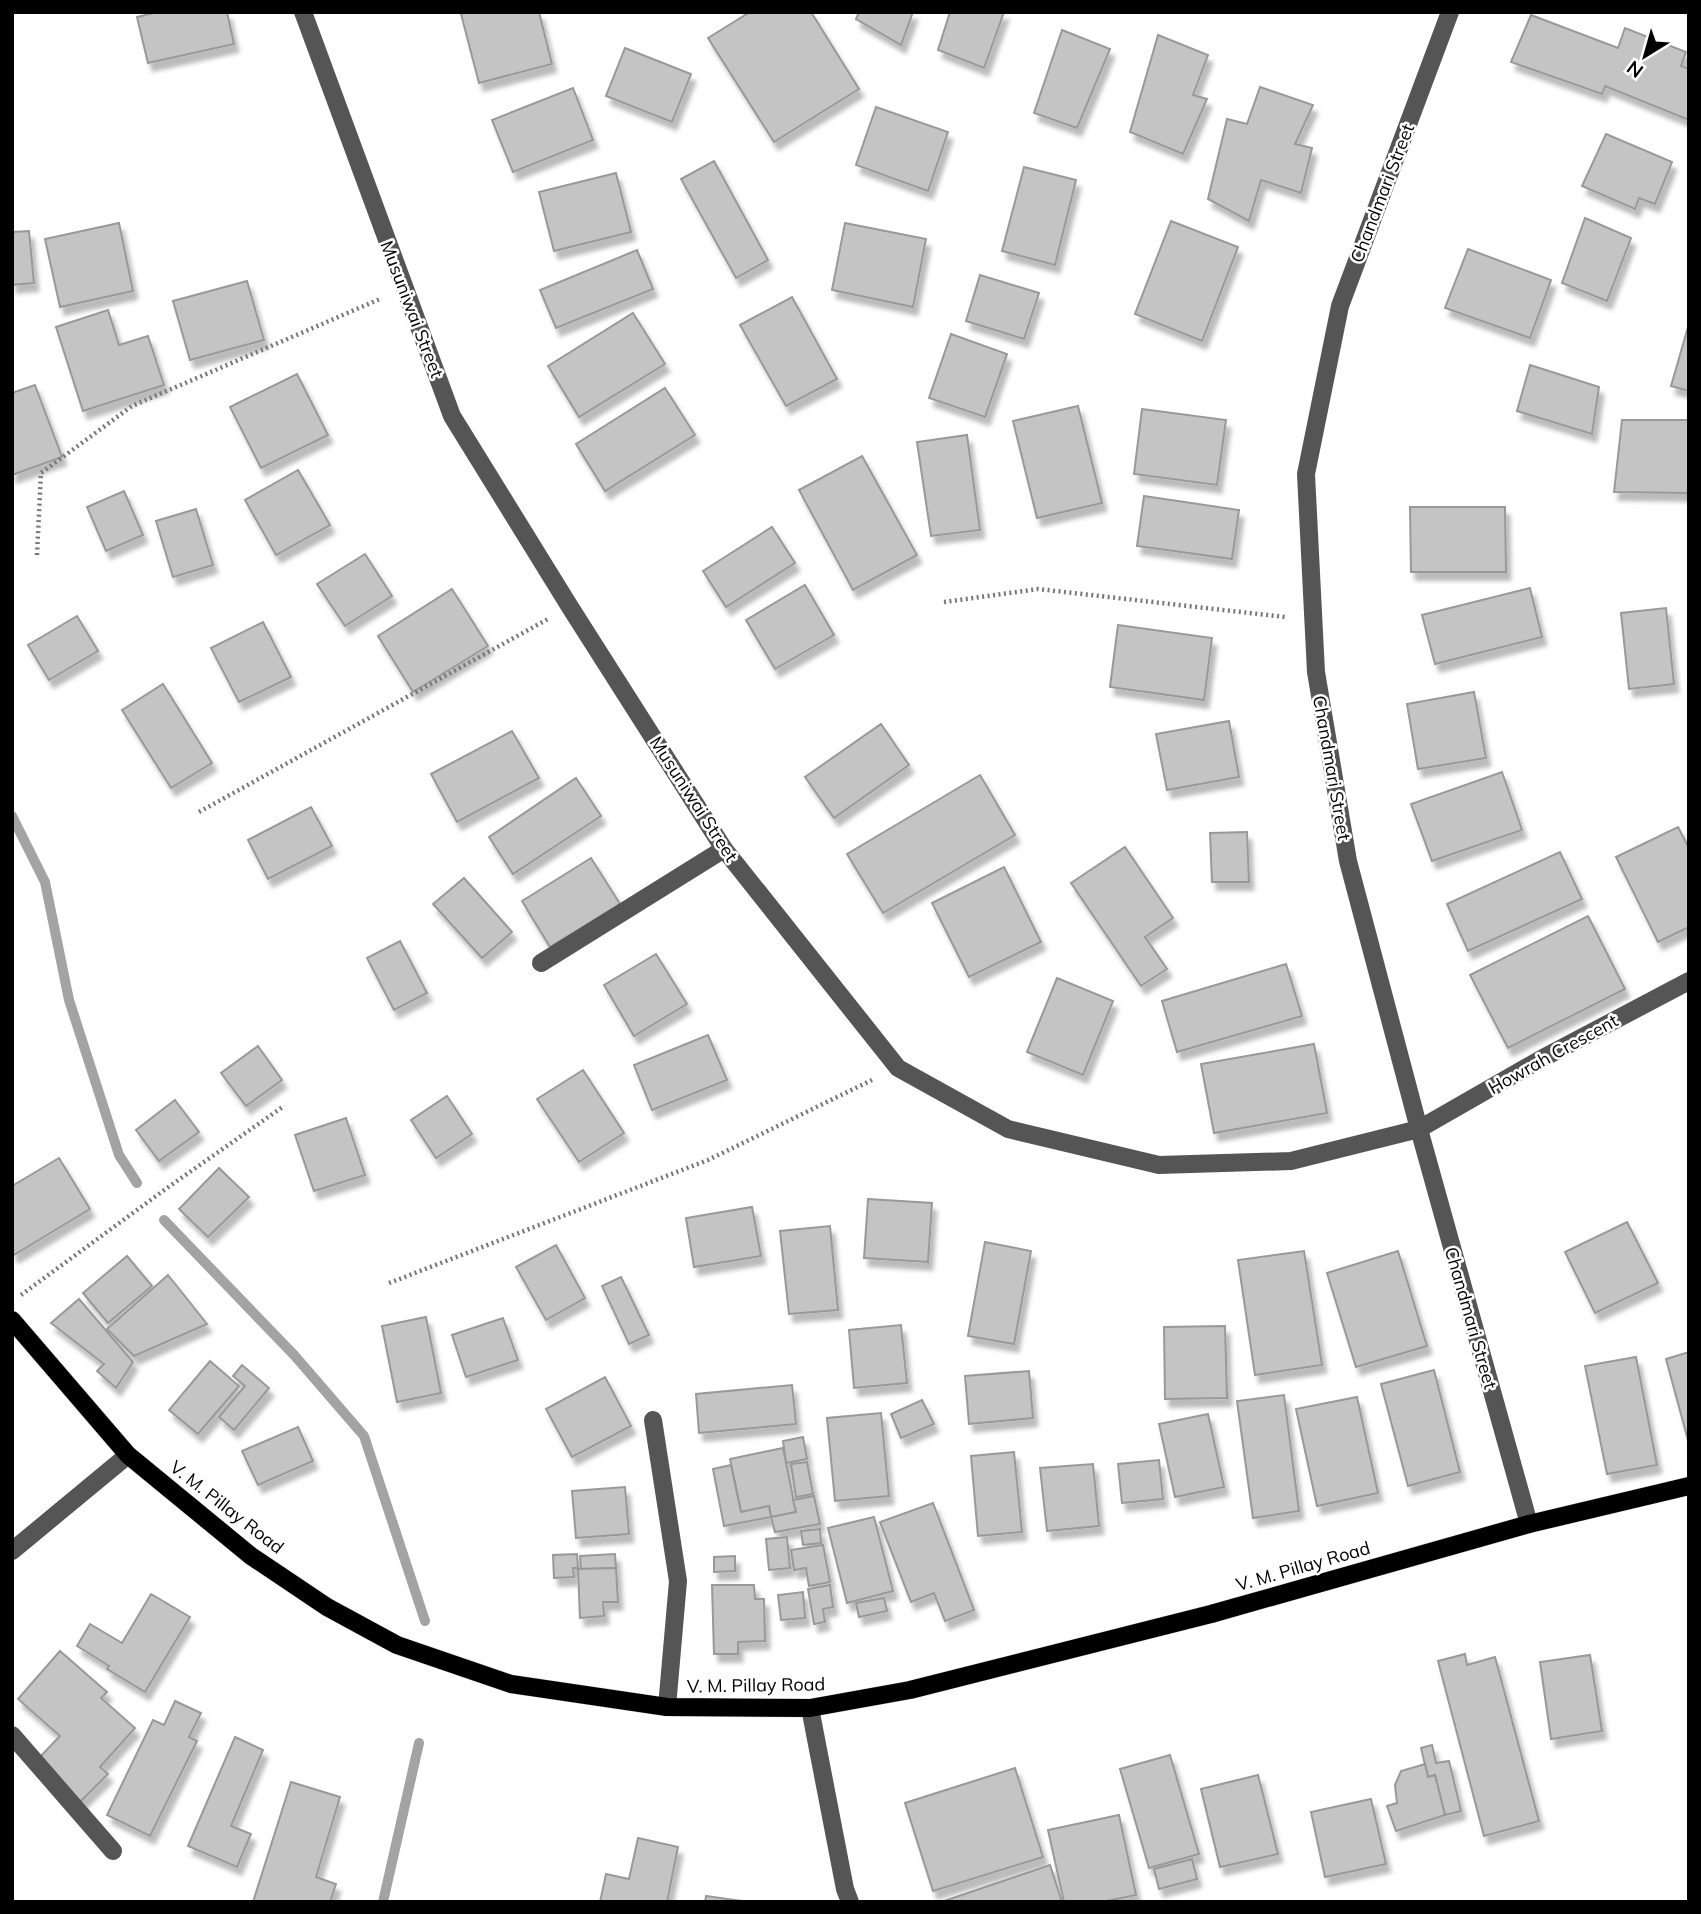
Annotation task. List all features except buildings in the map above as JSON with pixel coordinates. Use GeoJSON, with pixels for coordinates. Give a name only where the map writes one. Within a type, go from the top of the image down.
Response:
{"type":"FeatureCollection","features":[{"type":"Feature","properties":{"kind":"main road","name":"V. M. Pillay Road"},"geometry":{"type":"LineString","coordinates":[[12,1320],[128,1455],[251,1556],[327,1607],[397,1645],[511,1684],[667,1707],[810,1708],[910,1690],[1211,1614],[1529,1524],[1689,1486]]}},
{"type":"Feature","properties":{"kind":"street","name":"Musuniwai Street"},"geometry":{"type":"LineString","coordinates":[[303,12],[452,416],[724,849],[898,1068],[1008,1129],[1159,1165],[1292,1161],[1419,1129]]}},
{"type":"Feature","properties":{"kind":"street","name":"Chandmari Street"},"geometry":{"type":"LineString","coordinates":[[1450,12],[1340,306],[1306,474],[1313,620],[1316,672],[1348,861],[1529,1524]]}},
{"type":"Feature","properties":{"kind":"street"},"geometry":{"type":"LineString","coordinates":[[541,963],[724,849]]}},
{"type":"Feature","properties":{"kind":"street","name":"Howrah Crescent"},"geometry":{"type":"LineString","coordinates":[[1419,1129],[1544,1058],[1689,981]]}},
{"type":"Feature","properties":{"kind":"street"},"geometry":{"type":"LineString","coordinates":[[653,1420],[678,1581],[667,1707]]}},
{"type":"Feature","properties":{"kind":"street"},"geometry":{"type":"LineString","coordinates":[[12,1550],[128,1455]]}},
{"type":"Feature","properties":{"kind":"street"},"geometry":{"type":"LineString","coordinates":[[810,1708],[850,1902]]}},
{"type":"Feature","properties":{"kind":"street"},"geometry":{"type":"LineString","coordinates":[[12,1735],[113,1851]]}},
{"type":"Feature","properties":{"kind":"path"},"geometry":{"type":"LineString","coordinates":[[37,555],[41,473],[132,406],[404,289]]}},
{"type":"Feature","properties":{"kind":"path"},"geometry":{"type":"LineString","coordinates":[[944,602],[1038,589],[1313,620]]}},
{"type":"Feature","properties":{"kind":"path"},"geometry":{"type":"LineString","coordinates":[[199,811],[570,607]]}},
{"type":"Feature","properties":{"kind":"path"},"geometry":{"type":"LineString","coordinates":[[389,1283],[708,1160],[898,1068]]}},
{"type":"Feature","properties":{"kind":"path"},"geometry":{"type":"LineString","coordinates":[[12,1302],[284,1106]]}},
{"type":"Feature","properties":{"kind":"waterway"},"geometry":{"type":"LineString","coordinates":[[12,816],[45,882],[69,1000],[119,1155],[137,1183]]}},
{"type":"Feature","properties":{"kind":"waterway"},"geometry":{"type":"LineString","coordinates":[[164,1220],[295,1356],[364,1436],[425,1621]]}},
{"type":"Feature","properties":{"kind":"waterway"},"geometry":{"type":"LineString","coordinates":[[383,1902],[419,1743]]}}]}
